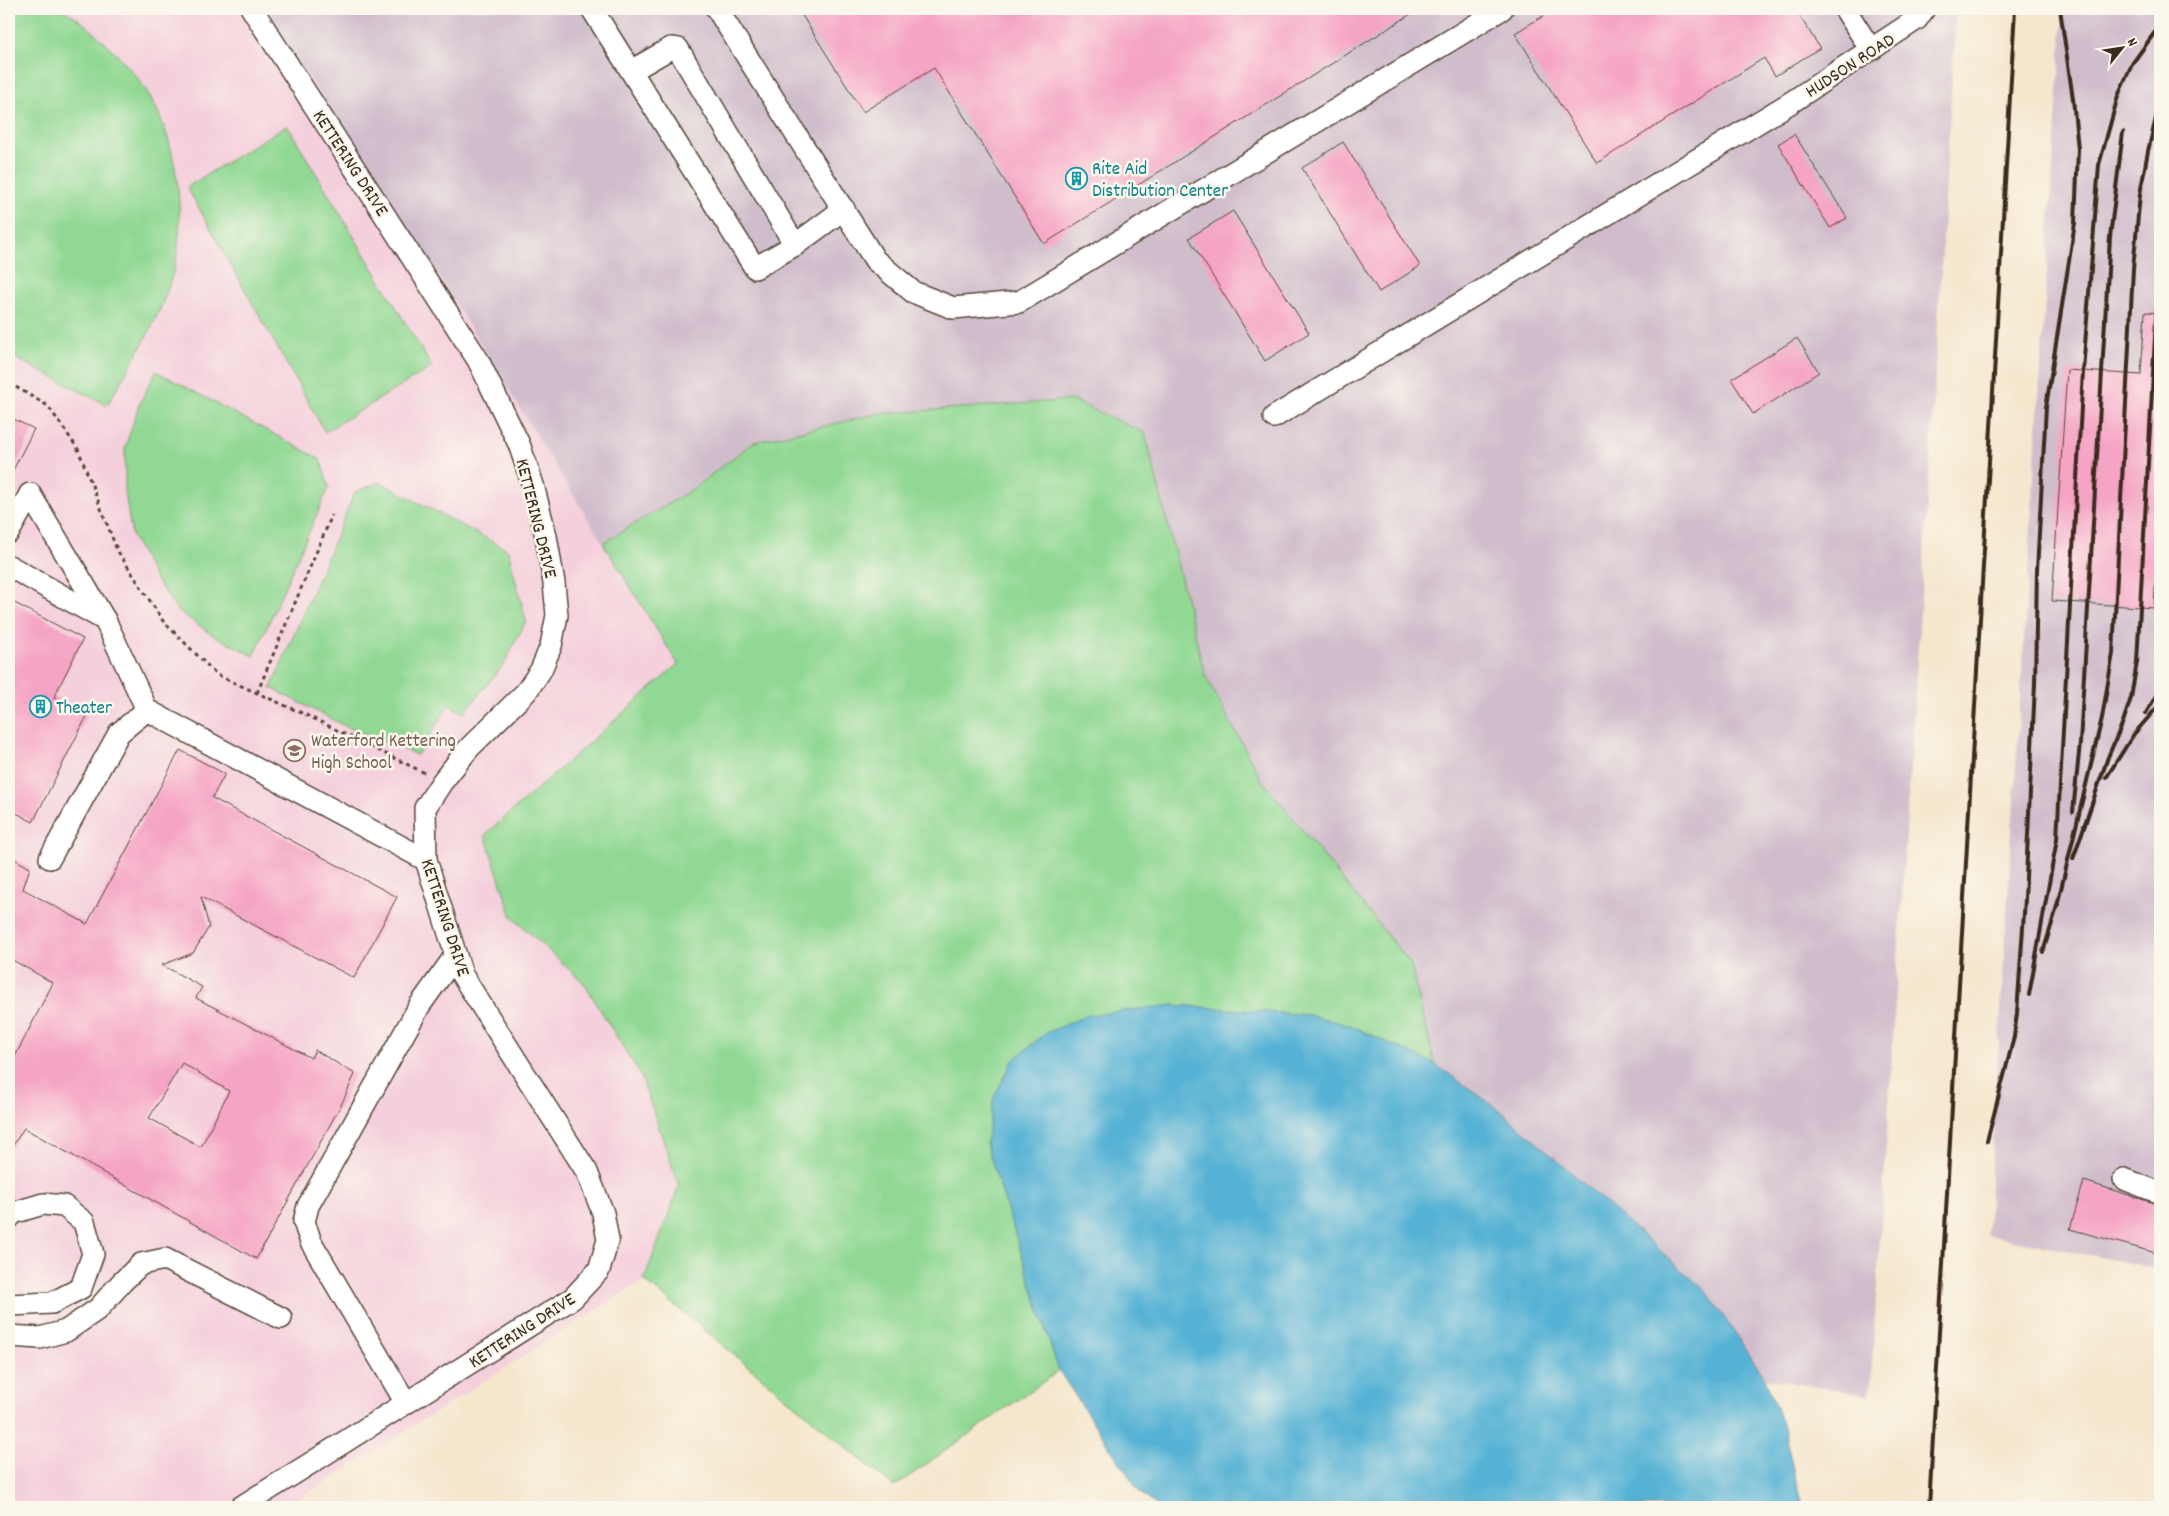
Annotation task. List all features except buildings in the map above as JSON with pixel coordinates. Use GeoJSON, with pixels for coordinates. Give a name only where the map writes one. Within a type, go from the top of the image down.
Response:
{"type":"FeatureCollection","features":[{"type":"Feature","properties":{"kind":"street","name":"KETTERING DRIVE"},"geometry":{"type":"LineString","coordinates":[[241,1507],[572,1298],[600,1270],[608,1240],[603,1213],[587,1172],[462,975],[426,860],[425,808],[442,782],[469,748],[526,692],[541,670],[551,646],[557,615],[554,583],[546,536],[533,485],[518,444],[478,360],[252,9]]}},
{"type":"Feature","properties":{"kind":"street"},"geometry":{"type":"LineString","coordinates":[[592,9],[755,268],[795,245],[844,210]]}},
{"type":"Feature","properties":{"kind":"street"},"geometry":{"type":"LineString","coordinates":[[717,9],[875,260],[913,292],[953,308],[1020,302],[1502,9]]}},
{"type":"Feature","properties":{"kind":"street"},"geometry":{"type":"LineString","coordinates":[[1845,9],[1872,50]]}},
{"type":"Feature","properties":{"kind":"street","name":"HUDSON ROAD"},"geometry":{"type":"LineString","coordinates":[[1274,417],[1794,99],[1917,19],[1924,9]]}},
{"type":"Feature","properties":{"kind":"street"},"geometry":{"type":"LineString","coordinates":[[631,71],[671,48],[678,49],[795,245]]}},
{"type":"Feature","properties":{"kind":"street"},"geometry":{"type":"LineString","coordinates":[[9,532],[30,494],[105,620],[147,710],[426,860]]}},
{"type":"Feature","properties":{"kind":"street"},"geometry":{"type":"LineString","coordinates":[[9,566],[105,620]]}},
{"type":"Feature","properties":{"kind":"street"},"geometry":{"type":"LineString","coordinates":[[50,858],[119,733],[147,710]]}},
{"type":"Feature","properties":{"kind":"street"},"geometry":{"type":"LineString","coordinates":[[406,1403],[311,1242],[304,1222],[308,1206],[420,1005],[455,956]]}},
{"type":"Feature","properties":{"kind":"street"},"geometry":{"type":"LineString","coordinates":[[2124,1179],[2160,1193]]}},
{"type":"Feature","properties":{"kind":"street"},"geometry":{"type":"LineString","coordinates":[[9,1218],[13,1213],[43,1204],[64,1206],[84,1222],[93,1254],[81,1288],[52,1303],[9,1305]]}},
{"type":"Feature","properties":{"kind":"street"},"geometry":{"type":"LineString","coordinates":[[9,1336],[40,1338],[66,1331],[98,1309],[141,1264],[165,1258],[282,1318]]}},
{"type":"Feature","properties":{"kind":"path"},"geometry":{"type":"LineString","coordinates":[[9,383],[48,406],[78,449],[117,550],[163,621],[217,675],[257,692],[442,782]]}},
{"type":"Feature","properties":{"kind":"path"},"geometry":{"type":"LineString","coordinates":[[257,692],[332,515]]}},
{"type":"Feature","properties":{"kind":"shaded area","name":"Waterford Kettering High School"},"geometry":{"type":"Polygon","coordinates":[[[9,9],[264,9],[438,275],[678,664],[485,835],[512,917],[583,982],[641,1076],[679,1186],[644,1280],[286,1507],[9,1507],[9,9]]]}},
{"type":"Feature","properties":{"kind":"shaded area"},"geometry":{"type":"Polygon","coordinates":[[[264,9],[1956,9],[1932,426],[1870,1396],[1765,1378],[1707,1292],[1501,1111],[1435,1064],[1410,963],[1261,779],[1205,675],[1145,433],[754,442],[691,490],[603,543],[438,275],[264,9]]]}},
{"type":"Feature","properties":{"kind":"shaded area"},"geometry":{"type":"Polygon","coordinates":[[[2063,9],[2160,9],[2160,1269],[1987,1235],[2063,9]]]}},
{"type":"Feature","properties":{"kind":"green space"},"geometry":{"type":"Polygon","coordinates":[[[40,7],[58,9],[76,17],[87,26],[128,66],[142,84],[164,126],[171,150],[179,201],[177,250],[173,273],[153,324],[107,405],[9,355],[9,9],[40,7]]]}},
{"type":"Feature","properties":{"kind":"green space"},"geometry":{"type":"Polygon","coordinates":[[[287,125],[432,367],[325,432],[187,187],[287,125]]]}},
{"type":"Feature","properties":{"kind":"green space"},"geometry":{"type":"Polygon","coordinates":[[[156,371],[320,459],[329,487],[254,656],[213,635],[178,611],[154,577],[132,536],[125,492],[125,448],[139,405],[156,371]]]}},
{"type":"Feature","properties":{"kind":"green space"},"geometry":{"type":"Polygon","coordinates":[[[1072,400],[1145,433],[1205,675],[1261,779],[1410,963],[1435,1064],[1349,1025],[1309,1015],[1173,1005],[986,1143],[1059,1371],[894,1487],[644,1280],[679,1186],[641,1076],[583,982],[512,917],[485,835],[678,664],[603,543],[691,490],[754,442],[877,414],[1072,400]]]}},
{"type":"Feature","properties":{"kind":"green space"},"geometry":{"type":"Polygon","coordinates":[[[380,482],[508,550],[526,621],[504,664],[464,713],[449,705],[417,755],[347,727],[271,688],[355,492],[380,482]]]}},
{"type":"Feature","properties":{"kind":"water"},"geometry":{"type":"Polygon","coordinates":[[[1173,1005],[1309,1015],[1349,1025],[1435,1064],[1501,1111],[1707,1292],[1765,1378],[1784,1430],[1802,1507],[1159,1507],[1140,1493],[1059,1371],[986,1143],[994,1097],[1013,1060],[1046,1033],[1088,1015],[1173,1005]]]}},
{"type":"Feature","properties":{"kind":"railway"},"geometry":{"type":"LineString","coordinates":[[1929,1507],[2015,9]]}},
{"type":"Feature","properties":{"kind":"railway"},"geometry":{"type":"LineString","coordinates":[[1987,1141],[2014,1037],[2017,1013],[2025,899],[2035,684],[2037,570],[2046,407],[2075,223],[2078,149],[2060,9]]}},
{"type":"Feature","properties":{"kind":"railway"},"geometry":{"type":"LineString","coordinates":[[2029,995],[2057,839],[2083,371],[2099,165],[2118,96],[2132,64],[2160,25]]}},
{"type":"Feature","properties":{"kind":"railway"},"geometry":{"type":"LineString","coordinates":[[2056,910],[2102,718],[2113,653],[2133,269],[2140,194],[2160,102]]}},
{"type":"Feature","properties":{"kind":"railway"},"geometry":{"type":"LineString","coordinates":[[2073,812],[2080,743],[2110,237],[2123,132]]}},
{"type":"Feature","properties":{"kind":"railway"},"geometry":{"type":"LineString","coordinates":[[2084,827],[2131,698],[2137,662],[2160,247]]}},
{"type":"Feature","properties":{"kind":"railway"},"geometry":{"type":"LineString","coordinates":[[2146,713],[2160,689]]}},
{"type":"Feature","properties":{"kind":"railway"},"geometry":{"type":"LineString","coordinates":[[2106,778],[2134,734],[2160,704]]}},
{"type":"Feature","properties":{"kind":"railway"},"geometry":{"type":"LineString","coordinates":[[2073,859],[2086,821]]}},
{"type":"Feature","properties":{"kind":"railway"},"geometry":{"type":"LineString","coordinates":[[2043,952],[2058,904]]}},
{"type":"Feature","properties":{"kind":"place","name":"Rite Aid Distribution Center"},"geometry":{"type":"Point","coordinates":[1076,178]}},
{"type":"Feature","properties":{"kind":"place","name":"Theater"},"geometry":{"type":"Point","coordinates":[40,706]}},
{"type":"Feature","properties":{"kind":"place","name":"Waterford Kettering High School"},"geometry":{"type":"Point","coordinates":[295,750]}}]}
